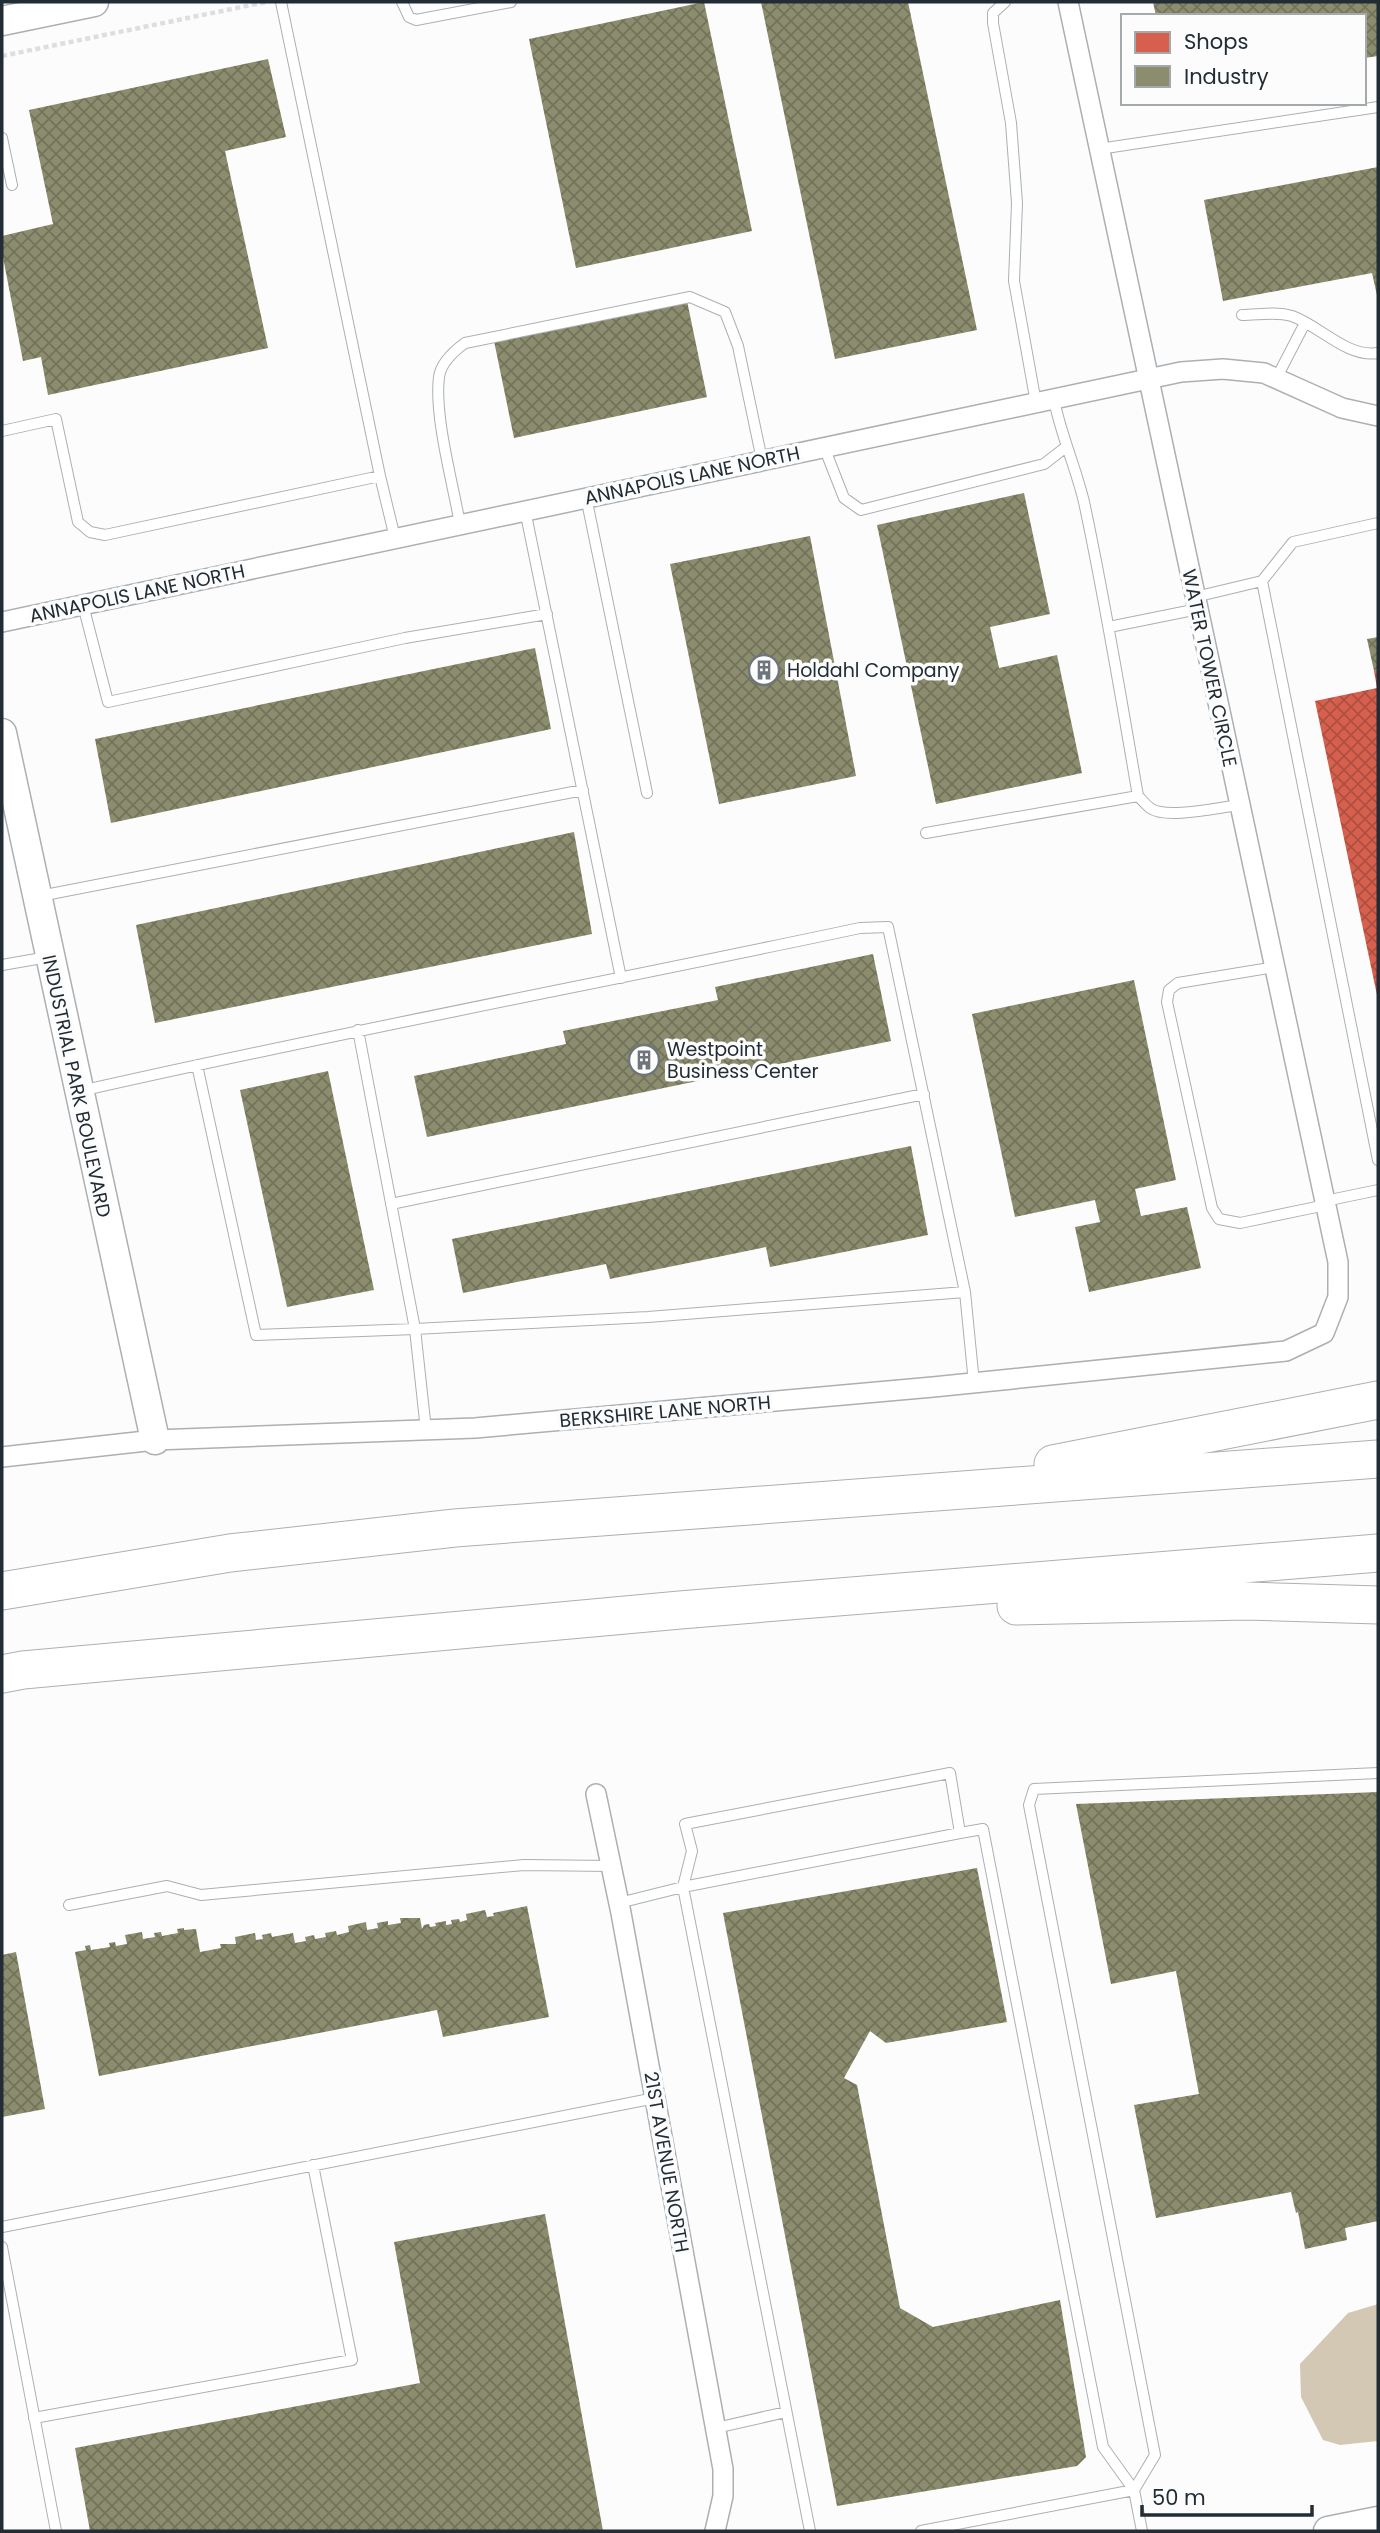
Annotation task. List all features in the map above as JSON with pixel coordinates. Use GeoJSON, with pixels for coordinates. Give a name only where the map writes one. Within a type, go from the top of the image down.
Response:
{"type":"FeatureCollection","features":[{"type":"Feature","properties":{"kind":"highway"},"geometry":{"type":"LineString","coordinates":[[846,1497],[1041,1466],[1378,1401]]}},
{"type":"Feature","properties":{"kind":"highway"},"geometry":{"type":"LineString","coordinates":[[2,1591],[230,1553],[429,1531],[846,1497],[949,1492],[1378,1459]]}},
{"type":"Feature","properties":{"kind":"highway"},"geometry":{"type":"LineString","coordinates":[[2,1674],[50,1667],[680,1610],[1378,1553]]}},
{"type":"Feature","properties":{"kind":"highway"},"geometry":{"type":"LineString","coordinates":[[908,1592],[978,1607],[1247,1601],[1378,1605]]}},
{"type":"Feature","properties":{"kind":"street"},"geometry":{"type":"LineString","coordinates":[[2,21],[94,2]]}},
{"type":"Feature","properties":{"kind":"street","name":"WATER TOWER CIRCLE"},"geometry":{"type":"LineString","coordinates":[[1069,2],[1338,1262],[1338,1297],[1324,1333]]}},
{"type":"Feature","properties":{"kind":"street","name":"ANNAPOLIS LANE NORTH"},"geometry":{"type":"LineString","coordinates":[[2,622],[1181,373],[1223,369],[1264,373],[1342,408],[1378,415]]}},
{"type":"Feature","properties":{"kind":"street","name":"INDUSTRIAL PARK BOULEVARD"},"geometry":{"type":"LineString","coordinates":[[2,733],[48,957],[155,1440]]}},
{"type":"Feature","properties":{"kind":"street","name":"BERKSHIRE LANE NORTH"},"geometry":{"type":"LineString","coordinates":[[2,1457],[155,1440],[475,1428],[974,1383],[1286,1351],[1324,1333]]}},
{"type":"Feature","properties":{"kind":"street","name":"21ST AVENUE NORTH"},"geometry":{"type":"LineString","coordinates":[[596,1794],[619,1902],[723,2469],[723,2496],[715,2531]]}},
{"type":"Feature","properties":{"kind":"street"},"geometry":{"type":"LineString","coordinates":[[1328,2531],[1378,2522]]}},
{"type":"Feature","properties":{"kind":"lane"},"geometry":{"type":"LineString","coordinates":[[281,2],[394,538]]}},
{"type":"Feature","properties":{"kind":"lane"},"geometry":{"type":"LineString","coordinates":[[402,2],[408,17],[416,20],[512,2]]}},
{"type":"Feature","properties":{"kind":"lane"},"geometry":{"type":"LineString","coordinates":[[1005,2],[993,13],[993,23],[1011,123],[1017,203],[1014,281],[1045,402],[1066,447],[1082,493],[1109,627],[1138,796],[1151,809],[1167,812],[1240,804]]}},
{"type":"Feature","properties":{"kind":"lane"},"geometry":{"type":"LineString","coordinates":[[1100,149],[1378,107]]}},
{"type":"Feature","properties":{"kind":"lane"},"geometry":{"type":"LineString","coordinates":[[2,138],[12,185]]}},
{"type":"Feature","properties":{"kind":"lane"},"geometry":{"type":"LineString","coordinates":[[460,524],[441,417],[439,375],[452,353],[465,343],[690,297],[699,300],[725,312],[738,346],[762,460]]}},
{"type":"Feature","properties":{"kind":"lane"},"geometry":{"type":"LineString","coordinates":[[1242,315],[1281,314],[1305,323],[1353,350],[1378,353]]}},
{"type":"Feature","properties":{"kind":"lane"},"geometry":{"type":"LineString","coordinates":[[1276,379],[1305,323]]}},
{"type":"Feature","properties":{"kind":"lane"},"geometry":{"type":"LineString","coordinates":[[2,431],[56,419],[78,522],[90,532],[105,535],[380,477]]}},
{"type":"Feature","properties":{"kind":"lane"},"geometry":{"type":"LineString","coordinates":[[824,447],[844,498],[861,510],[1044,464],[1066,447]]}},
{"type":"Feature","properties":{"kind":"lane"},"geometry":{"type":"LineString","coordinates":[[586,497],[647,793]]}},
{"type":"Feature","properties":{"kind":"lane"},"geometry":{"type":"LineString","coordinates":[[525,510],[621,978]]}},
{"type":"Feature","properties":{"kind":"lane"},"geometry":{"type":"LineString","coordinates":[[1109,627],[1262,581],[1293,542],[1378,523]]}},
{"type":"Feature","properties":{"kind":"lane"},"geometry":{"type":"LineString","coordinates":[[1262,581],[1378,1160]]}},
{"type":"Feature","properties":{"kind":"lane"},"geometry":{"type":"LineString","coordinates":[[83,605],[108,702],[405,638],[547,614]]}},
{"type":"Feature","properties":{"kind":"lane"},"geometry":{"type":"LineString","coordinates":[[36,897],[583,790]]}},
{"type":"Feature","properties":{"kind":"lane"},"geometry":{"type":"LineString","coordinates":[[926,833],[1138,796]]}},
{"type":"Feature","properties":{"kind":"lane"},"geometry":{"type":"LineString","coordinates":[[78,1091],[358,1030],[860,928],[888,927],[965,1292],[974,1383]]}},
{"type":"Feature","properties":{"kind":"lane"},"geometry":{"type":"LineString","coordinates":[[2,965],[48,957]]}},
{"type":"Feature","properties":{"kind":"lane"},"geometry":{"type":"LineString","coordinates":[[1275,967],[1178,984],[1169,990],[1167,1002],[1212,1208],[1219,1219],[1240,1223],[1378,1190]]}},
{"type":"Feature","properties":{"kind":"lane"},"geometry":{"type":"LineString","coordinates":[[358,1030],[415,1329],[426,1430]]}},
{"type":"Feature","properties":{"kind":"lane"},"geometry":{"type":"LineString","coordinates":[[197,1065],[256,1335],[662,1316],[965,1292]]}},
{"type":"Feature","properties":{"kind":"lane"},"geometry":{"type":"LineString","coordinates":[[391,1204],[924,1094]]}},
{"type":"Feature","properties":{"kind":"lane"},"geometry":{"type":"LineString","coordinates":[[810,2531],[683,1887],[692,1851],[685,1824],[950,1773],[960,1833]]}},
{"type":"Feature","properties":{"kind":"lane"},"geometry":{"type":"LineString","coordinates":[[921,2531],[1134,2490],[1155,2455],[1029,1805],[1034,1789],[1378,1773]]}},
{"type":"Feature","properties":{"kind":"lane"},"geometry":{"type":"LineString","coordinates":[[619,1902],[683,1887],[983,1829],[1103,2447],[1134,2490],[1142,2531]]}},
{"type":"Feature","properties":{"kind":"lane"},"geometry":{"type":"LineString","coordinates":[[69,1905],[167,1886],[201,1895],[524,1865],[611,1866]]}},
{"type":"Feature","properties":{"kind":"lane"},"geometry":{"type":"LineString","coordinates":[[2,2227],[655,2098]]}},
{"type":"Feature","properties":{"kind":"lane"},"geometry":{"type":"LineString","coordinates":[[34,2418],[352,2360],[313,2165]]}},
{"type":"Feature","properties":{"kind":"lane"},"geometry":{"type":"LineString","coordinates":[[2,2247],[56,2531]]}},
{"type":"Feature","properties":{"kind":"lane"},"geometry":{"type":"LineString","coordinates":[[716,2428],[786,2412]]}},
{"type":"Feature","properties":{"kind":"path"},"geometry":{"type":"LineString","coordinates":[[2,56],[266,2]]}},
{"type":"Feature","properties":{"kind":"shaded area"},"geometry":{"type":"Polygon","coordinates":[[[1378,2304],[1378,2441],[1340,2445],[1323,2440],[1301,2397],[1300,2364],[1348,2313],[1378,2304]]]}},
{"type":"Feature","properties":{"kind":"building: Shops"},"geometry":{"type":"Polygon","coordinates":[[[1378,670],[1377,995],[1315,701],[1377,688],[1374,671],[1378,670]]]}},
{"type":"Feature","properties":{"kind":"building: Industry"},"geometry":{"type":"Polygon","coordinates":[[[704,2],[752,231],[576,268],[529,39],[704,2]]]}},
{"type":"Feature","properties":{"kind":"building: Industry"},"geometry":{"type":"Polygon","coordinates":[[[761,2],[908,2],[977,330],[835,359],[761,2]]]}},
{"type":"Feature","properties":{"kind":"building: Industry"},"geometry":{"type":"Polygon","coordinates":[[[1153,2],[1378,2],[1378,56],[1366,58],[1366,14],[1156,14],[1153,2]]]}},
{"type":"Feature","properties":{"kind":"building: Industry"},"geometry":{"type":"Polygon","coordinates":[[[268,59],[286,137],[225,151],[268,348],[48,395],[41,357],[23,361],[2,252],[2,236],[53,224],[29,110],[268,59]]]}},
{"type":"Feature","properties":{"kind":"building: Industry"},"geometry":{"type":"Polygon","coordinates":[[[1378,167],[1378,300],[1372,273],[1223,301],[1204,200],[1378,167]]]}},
{"type":"Feature","properties":{"kind":"building: Industry"},"geometry":{"type":"Polygon","coordinates":[[[687,301],[707,397],[514,438],[494,341],[687,301]]]}},
{"type":"Feature","properties":{"kind":"building: Industry"},"geometry":{"type":"Polygon","coordinates":[[[1024,493],[1050,614],[990,627],[999,668],[1057,655],[1082,773],[936,804],[877,525],[1024,493]]]}},
{"type":"Feature","properties":{"kind":"building: Industry","name":"Holdahl Company"},"geometry":{"type":"Polygon","coordinates":[[[810,536],[856,776],[719,804],[670,564],[810,536]]]}},
{"type":"Feature","properties":{"kind":"building: Industry"},"geometry":{"type":"Polygon","coordinates":[[[1378,637],[1378,670],[1374,671],[1367,639],[1378,637]]]}},
{"type":"Feature","properties":{"kind":"building: Industry"},"geometry":{"type":"Polygon","coordinates":[[[535,648],[551,729],[111,823],[95,739],[535,648]]]}},
{"type":"Feature","properties":{"kind":"building: Industry"},"geometry":{"type":"Polygon","coordinates":[[[574,832],[592,934],[155,1023],[136,925],[574,832]]]}},
{"type":"Feature","properties":{"kind":"building: Industry","name":"Westpoint Business Center"},"geometry":{"type":"Polygon","coordinates":[[[873,954],[891,1041],[427,1137],[414,1076],[566,1044],[563,1031],[718,1000],[715,987],[873,954]]]}},
{"type":"Feature","properties":{"kind":"building: Industry"},"geometry":{"type":"Polygon","coordinates":[[[1134,980],[1176,1180],[1135,1189],[1141,1216],[1187,1207],[1201,1268],[1089,1292],[1075,1227],[1100,1222],[1095,1200],[1015,1217],[972,1014],[1134,980]]]}},
{"type":"Feature","properties":{"kind":"building: Industry"},"geometry":{"type":"Polygon","coordinates":[[[328,1071],[374,1290],[287,1307],[240,1090],[328,1071]]]}},
{"type":"Feature","properties":{"kind":"building: Industry"},"geometry":{"type":"Polygon","coordinates":[[[911,1146],[928,1235],[770,1267],[766,1247],[610,1279],[606,1264],[463,1293],[452,1239],[911,1146]]]}},
{"type":"Feature","properties":{"kind":"building: Industry"},"geometry":{"type":"Polygon","coordinates":[[[1378,1792],[1378,2221],[1345,2228],[1347,2240],[1305,2249],[1291,2192],[1156,2218],[1134,2105],[1199,2094],[1176,1971],[1111,1984],[1076,1804],[1378,1792]]]}},
{"type":"Feature","properties":{"kind":"building: Industry"},"geometry":{"type":"Polygon","coordinates":[[[977,1868],[1007,2022],[886,2043],[870,2031],[844,2078],[857,2085],[900,2308],[933,2327],[1060,2300],[1086,2457],[1077,2466],[837,2506],[723,1913],[977,1868]]]}},
{"type":"Feature","properties":{"kind":"building: Industry"},"geometry":{"type":"Polygon","coordinates":[[[527,1906],[549,2017],[443,2037],[437,2010],[99,2076],[75,1952],[86,1950],[85,1946],[90,1945],[91,1950],[110,1947],[109,1943],[115,1942],[116,1946],[127,1944],[125,1935],[142,1932],[143,1939],[155,1937],[154,1933],[161,1932],[162,1936],[178,1933],[177,1929],[184,1928],[196,1929],[200,1952],[221,1948],[220,1944],[236,1944],[235,1937],[255,1933],[256,1940],[271,1933],[272,1937],[293,1933],[295,1943],[306,1941],[305,1937],[314,1935],[315,1939],[326,1937],[325,1933],[336,1931],[337,1935],[349,1932],[348,1926],[366,1922],[367,1930],[378,1928],[377,1923],[388,1921],[388,1925],[401,1923],[400,1918],[420,1918],[422,1929],[429,1924],[430,1927],[436,1926],[435,1923],[446,1921],[446,1925],[452,1924],[451,1920],[467,1920],[466,1914],[485,1910],[487,1917],[494,1916],[493,1913],[527,1906]]]}},
{"type":"Feature","properties":{"kind":"building: Industry"},"geometry":{"type":"Polygon","coordinates":[[[16,1952],[45,2109],[2,2117],[2,1955],[16,1952]]]}},
{"type":"Feature","properties":{"kind":"building: Industry"},"geometry":{"type":"Polygon","coordinates":[[[545,2214],[603,2531],[90,2531],[75,2448],[420,2383],[394,2242],[545,2214]]]}},
{"type":"Feature","properties":{"kind":"place","name":"Holdahl Company"},"geometry":{"type":"Point","coordinates":[764,670]}},
{"type":"Feature","properties":{"kind":"place","name":"Westpoint Business Center"},"geometry":{"type":"Point","coordinates":[644,1060]}}]}
